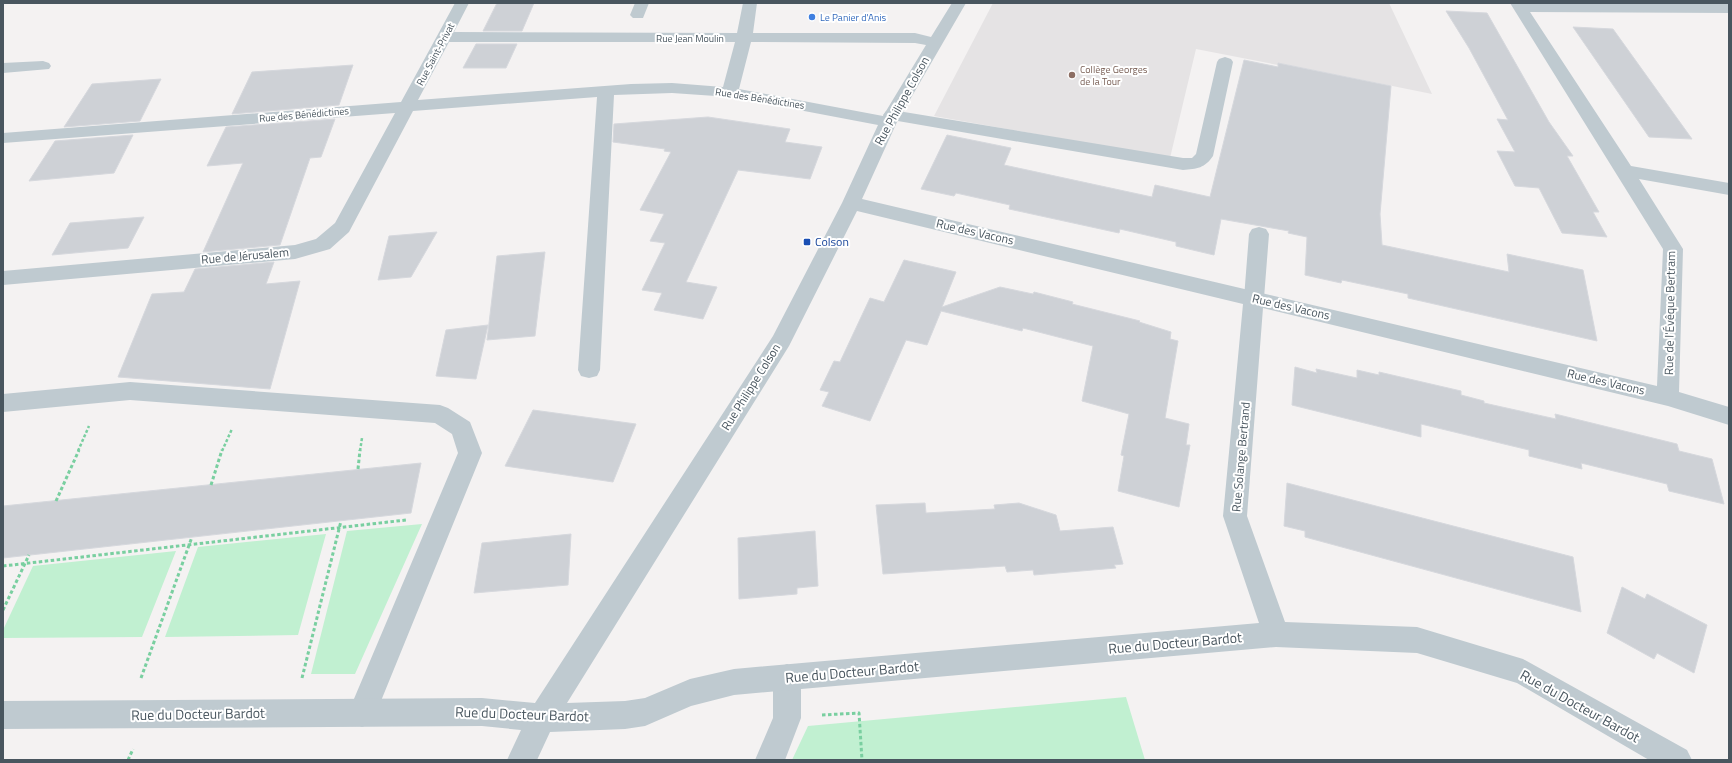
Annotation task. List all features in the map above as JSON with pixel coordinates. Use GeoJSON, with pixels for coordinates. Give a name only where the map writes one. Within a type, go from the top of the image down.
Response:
{"type":"FeatureCollection","features":[{"type":"Feature","properties":{"kind":"street","name":"Rue Saint-Privat"},"geometry":{"type":"LineString","coordinates":[[408,105],[462,3]]}},
{"type":"Feature","properties":{"kind":"street"},"geometry":{"type":"LineString","coordinates":[[730,92],[744,38],[750,3]]}},
{"type":"Feature","properties":{"kind":"street","name":"Rue Philippe Colson"},"geometry":{"type":"LineString","coordinates":[[522,760],[542,718],[780,340],[851,203],[890,118],[959,3]]}},
{"type":"Feature","properties":{"kind":"street"},"geometry":{"type":"LineString","coordinates":[[1518,5],[1729,8]]}},
{"type":"Feature","properties":{"kind":"street","name":"Rue de l'Évêque Bertram"},"geometry":{"type":"LineString","coordinates":[[1518,5],[1625,171],[1673,249],[1668,397]]}},
{"type":"Feature","properties":{"kind":"street","name":"Rue Jean Moulin"},"geometry":{"type":"LineString","coordinates":[[444,37],[914,38],[935,42]]}},
{"type":"Feature","properties":{"kind":"street","name":"Rue des Bénédictines"},"geometry":{"type":"LineString","coordinates":[[3,138],[408,105],[606,91],[672,88],[730,92],[1183,164],[1197,163],[1204,156],[1226,62]]}},
{"type":"Feature","properties":{"kind":"street"},"geometry":{"type":"LineString","coordinates":[[3,68],[42,66]]}},
{"type":"Feature","properties":{"kind":"street"},"geometry":{"type":"LineString","coordinates":[[589,370],[606,91]]}},
{"type":"Feature","properties":{"kind":"street","name":"Rue de Jérusalem"},"geometry":{"type":"LineString","coordinates":[[3,278],[295,252],[323,244],[342,227],[408,105]]}},
{"type":"Feature","properties":{"kind":"street"},"geometry":{"type":"LineString","coordinates":[[1625,171],[1729,189]]}},
{"type":"Feature","properties":{"kind":"street","name":"Rue des Vacons"},"geometry":{"type":"LineString","coordinates":[[851,203],[1668,397],[1729,416]]}},
{"type":"Feature","properties":{"kind":"street","name":"Rue Solange Bertrand"},"geometry":{"type":"LineString","coordinates":[[1259,234],[1235,516],[1276,634]]}},
{"type":"Feature","properties":{"kind":"street"},"geometry":{"type":"LineString","coordinates":[[3,403],[130,391],[440,414],[462,429],[470,453],[362,713]]}},
{"type":"Feature","properties":{"kind":"street","name":"Rue du Docteur Bardot"},"geometry":{"type":"LineString","coordinates":[[3,715],[482,712],[542,718],[624,715],[644,712],[690,693],[734,682],[1276,634],[1418,640],[1523,672],[1677,760]]}},
{"type":"Feature","properties":{"kind":"street"},"geometry":{"type":"LineString","coordinates":[[770,760],[787,718],[787,677]]}},
{"type":"Feature","properties":{"kind":"path"},"geometry":{"type":"LineString","coordinates":[[56,501],[104,393]]}},
{"type":"Feature","properties":{"kind":"path"},"geometry":{"type":"LineString","coordinates":[[211,485],[223,446],[247,400]]}},
{"type":"Feature","properties":{"kind":"path"},"geometry":{"type":"LineString","coordinates":[[3,566],[444,515]]}},
{"type":"Feature","properties":{"kind":"path"},"geometry":{"type":"LineString","coordinates":[[293,713],[341,521]]}},
{"type":"Feature","properties":{"kind":"path"},"geometry":{"type":"LineString","coordinates":[[127,714],[192,537]]}},
{"type":"Feature","properties":{"kind":"path"},"geometry":{"type":"LineString","coordinates":[[3,610],[29,555]]}},
{"type":"Feature","properties":{"kind":"path"},"geometry":{"type":"LineString","coordinates":[[787,718],[859,713],[862,760]]}},
{"type":"Feature","properties":{"kind":"shaded area","name":"Collège Georges de la Tour"},"geometry":{"type":"Polygon","coordinates":[[[993,3],[1389,3],[1432,94],[1279,63],[1278,65],[1196,49],[1170,158],[934,116],[993,3]]]}},
{"type":"Feature","properties":{"kind":"green space"},"geometry":{"type":"Polygon","coordinates":[[[422,524],[355,674],[311,674],[347,531],[422,524]]]}},
{"type":"Feature","properties":{"kind":"green space"},"geometry":{"type":"Polygon","coordinates":[[[326,534],[298,635],[165,637],[198,547],[326,534]]]}},
{"type":"Feature","properties":{"kind":"green space"},"geometry":{"type":"Polygon","coordinates":[[[176,551],[142,637],[3,638],[3,630],[33,566],[176,551]]]}},
{"type":"Feature","properties":{"kind":"green space"},"geometry":{"type":"Polygon","coordinates":[[[1126,697],[1145,760],[792,760],[808,726],[1126,697]]]}},
{"type":"Feature","properties":{"kind":"building"},"geometry":{"type":"Polygon","coordinates":[[[497,3],[534,3],[522,31],[483,31],[497,3]]]}},
{"type":"Feature","properties":{"kind":"building"},"geometry":{"type":"Polygon","coordinates":[[[1446,11],[1487,13],[1549,122],[1573,156],[1567,156],[1599,212],[1593,212],[1607,237],[1562,233],[1539,188],[1515,186],[1497,151],[1515,152],[1497,119],[1508,120],[1469,48],[1446,11]]]}},
{"type":"Feature","properties":{"kind":"building"},"geometry":{"type":"Polygon","coordinates":[[[1573,27],[1613,29],[1692,139],[1649,137],[1573,27]]]}},
{"type":"Feature","properties":{"kind":"building"},"geometry":{"type":"Polygon","coordinates":[[[476,44],[517,44],[506,68],[463,68],[476,44]]]}},
{"type":"Feature","properties":{"kind":"building"},"geometry":{"type":"Polygon","coordinates":[[[1244,60],[1278,67],[1278,63],[1391,86],[1380,214],[1382,245],[1509,272],[1507,254],[1583,270],[1597,341],[1408,298],[1408,294],[1342,280],[1341,283],[1305,275],[1307,237],[1288,233],[1289,231],[1221,219],[1214,255],[1176,246],[1176,242],[1120,229],[1119,233],[1009,209],[1010,205],[956,193],[954,196],[921,189],[947,135],[1011,148],[1004,165],[1152,197],[1155,185],[1210,197],[1244,60]]]}},
{"type":"Feature","properties":{"kind":"building"},"geometry":{"type":"Polygon","coordinates":[[[353,65],[339,105],[232,114],[252,72],[353,65]]]}},
{"type":"Feature","properties":{"kind":"building"},"geometry":{"type":"Polygon","coordinates":[[[161,79],[140,121],[64,127],[92,84],[161,79]]]}},
{"type":"Feature","properties":{"kind":"building"},"geometry":{"type":"Polygon","coordinates":[[[708,117],[790,129],[785,142],[822,147],[810,179],[738,170],[686,282],[717,287],[703,319],[654,310],[662,293],[642,290],[665,243],[650,241],[664,214],[640,210],[671,152],[664,151],[665,149],[613,142],[614,124],[708,117]]]}},
{"type":"Feature","properties":{"kind":"building"},"geometry":{"type":"Polygon","coordinates":[[[335,119],[321,157],[310,158],[280,245],[203,252],[243,163],[207,166],[226,127],[335,119]]]}},
{"type":"Feature","properties":{"kind":"building"},"geometry":{"type":"Polygon","coordinates":[[[133,135],[114,173],[29,181],[55,141],[133,135]]]}},
{"type":"Feature","properties":{"kind":"building"},"geometry":{"type":"Polygon","coordinates":[[[144,217],[128,248],[52,255],[70,223],[144,217]]]}},
{"type":"Feature","properties":{"kind":"building"},"geometry":{"type":"Polygon","coordinates":[[[437,232],[411,277],[378,280],[389,236],[437,232]]]}},
{"type":"Feature","properties":{"kind":"building"},"geometry":{"type":"Polygon","coordinates":[[[545,252],[535,336],[487,340],[497,256],[545,252]]]}},
{"type":"Feature","properties":{"kind":"building"},"geometry":{"type":"Polygon","coordinates":[[[904,260],[956,272],[942,307],[1000,287],[1033,294],[1034,292],[1073,302],[1072,304],[1140,321],[1139,322],[1171,332],[1170,339],[1178,341],[1165,418],[1189,424],[1186,445],[1190,445],[1179,507],[1118,491],[1124,456],[1121,455],[1129,414],[1082,401],[1093,346],[1023,328],[1022,331],[941,311],[927,345],[906,340],[870,421],[822,406],[829,392],[820,390],[834,361],[840,362],[870,298],[884,302],[904,260]]]}},
{"type":"Feature","properties":{"kind":"building"},"geometry":{"type":"Polygon","coordinates":[[[274,262],[266,284],[300,281],[270,389],[118,377],[152,294],[184,292],[195,269],[274,262]]]}},
{"type":"Feature","properties":{"kind":"building"},"geometry":{"type":"Polygon","coordinates":[[[488,325],[476,379],[436,376],[446,330],[488,325]]]}},
{"type":"Feature","properties":{"kind":"building"},"geometry":{"type":"Polygon","coordinates":[[[1295,367],[1317,373],[1316,369],[1357,378],[1357,370],[1379,375],[1379,372],[1461,391],[1461,395],[1484,401],[1484,403],[1556,419],[1555,414],[1677,444],[1679,451],[1712,459],[1724,504],[1669,491],[1667,484],[1581,463],[1582,469],[1529,456],[1529,450],[1421,424],[1421,437],[1292,405],[1295,367]]]}},
{"type":"Feature","properties":{"kind":"building"},"geometry":{"type":"Polygon","coordinates":[[[533,410],[636,424],[613,482],[505,466],[533,410]]]}},
{"type":"Feature","properties":{"kind":"building"},"geometry":{"type":"Polygon","coordinates":[[[421,463],[411,513],[3,558],[3,506],[421,463]]]}},
{"type":"Feature","properties":{"kind":"building"},"geometry":{"type":"Polygon","coordinates":[[[1287,483],[1573,557],[1581,612],[1305,537],[1305,531],[1284,526],[1287,483]]]}},
{"type":"Feature","properties":{"kind":"building"},"geometry":{"type":"Polygon","coordinates":[[[925,503],[926,513],[995,509],[994,505],[1019,503],[1056,515],[1060,531],[1113,527],[1123,564],[1114,565],[1116,568],[1034,575],[1033,570],[1007,572],[1005,566],[883,574],[876,505],[925,503]]]}},
{"type":"Feature","properties":{"kind":"building"},"geometry":{"type":"Polygon","coordinates":[[[815,531],[818,586],[797,588],[797,594],[739,599],[738,538],[815,531]]]}},
{"type":"Feature","properties":{"kind":"building"},"geometry":{"type":"Polygon","coordinates":[[[571,534],[568,585],[474,593],[482,543],[571,534]]]}},
{"type":"Feature","properties":{"kind":"building"},"geometry":{"type":"Polygon","coordinates":[[[1622,587],[1645,599],[1647,594],[1707,625],[1694,673],[1657,653],[1654,659],[1607,633],[1622,587]]]}},
{"type":"Feature","properties":{"kind":"place","name":"Le Panier d'Anis"},"geometry":{"type":"Point","coordinates":[812,17]}},
{"type":"Feature","properties":{"kind":"place","name":"Collège Georges de la Tour"},"geometry":{"type":"Point","coordinates":[1072,75]}},
{"type":"Feature","properties":{"kind":"place","name":"Colson"},"geometry":{"type":"Point","coordinates":[807,242]}}]}
